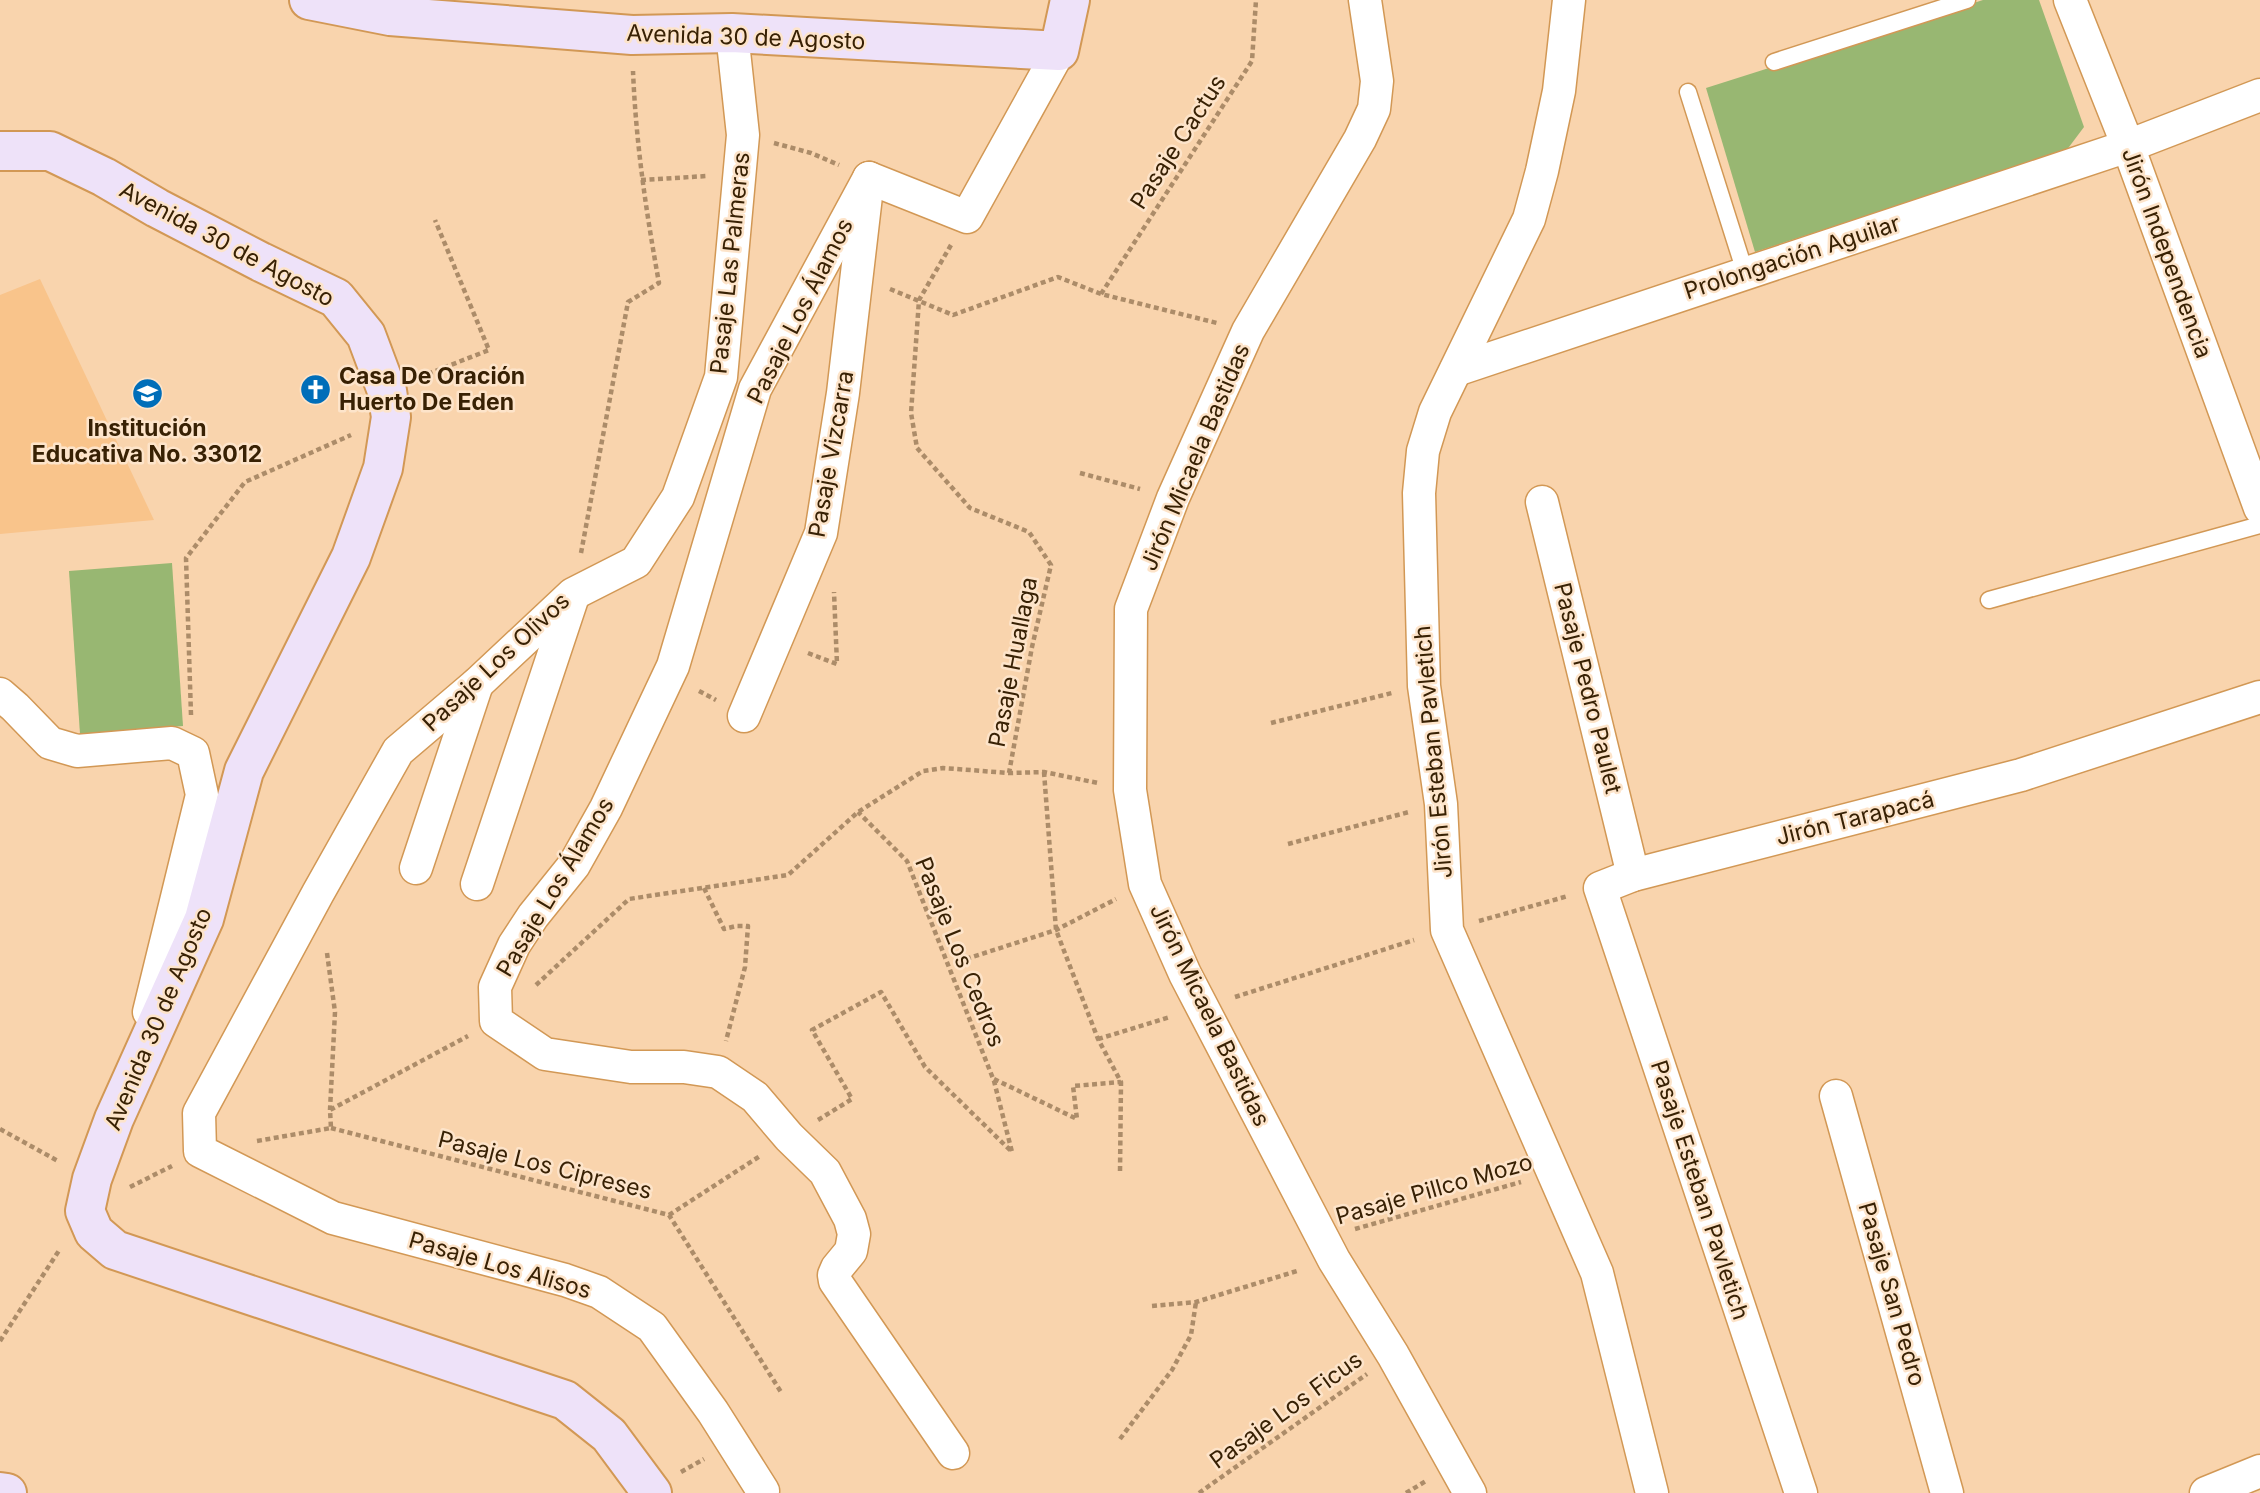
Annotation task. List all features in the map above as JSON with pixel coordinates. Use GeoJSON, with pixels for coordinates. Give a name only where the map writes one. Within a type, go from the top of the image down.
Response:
{"type":"FeatureCollection","features":[{"type":"Feature","properties":{"kind":"street","name":"Avenida 30 de Agosto"},"geometry":{"type":"LineString","coordinates":[[309,0],[390,16],[632,35],[732,33],[1059,51]]}},
{"type":"Feature","properties":{"kind":"street"},"geometry":{"type":"LineString","coordinates":[[869,178],[967,217],[1059,51],[1070,0]]}},
{"type":"Feature","properties":{"kind":"street","name":"Jirón Micaela Bastidas"},"geometry":{"type":"LineString","coordinates":[[1365,0],[1377,80],[1374,109],[1360,139],[1248,331],[1173,498],[1131,609],[1130,790],[1145,884],[1185,974],[1329,1249],[1393,1355],[1470,1493]]}},
{"type":"Feature","properties":{"kind":"street","name":"Jirón Esteban Pavletich"},"geometry":{"type":"LineString","coordinates":[[1569,0],[1559,91],[1529,219],[1436,412],[1423,451],[1419,493],[1424,685],[1441,804],[1447,930],[1597,1273],[1651,1493]]}},
{"type":"Feature","properties":{"kind":"street","name":"Jirón Independencia"},"geometry":{"type":"LineString","coordinates":[[2070,0],[2128,146],[2260,508]]}},
{"type":"Feature","properties":{"kind":"street","name":"Pasaje Las Palmeras"},"geometry":{"type":"LineString","coordinates":[[573,594],[636,562],[678,497],[721,377],[743,135],[732,33]]}},
{"type":"Feature","properties":{"kind":"street","name":"Prolongación Aguilar"},"geometry":{"type":"LineString","coordinates":[[1456,370],[2128,146],[2260,95]]}},
{"type":"Feature","properties":{"kind":"street","name":"Avenida 30 de Agosto"},"geometry":{"type":"LineString","coordinates":[[0,151],[50,151],[104,177],[261,262],[336,298],[366,335],[387,391],[391,417],[383,468],[351,557],[244,772],[204,919],[114,1119],[88,1195]]}},
{"type":"Feature","properties":{"kind":"street","name":"Pasaje Los Álamos"},"geometry":{"type":"LineString","coordinates":[[496,1021],[495,987],[514,945],[533,916],[574,865],[606,808],[673,666],[755,390],[869,178]]}},
{"type":"Feature","properties":{"kind":"street","name":"Pasaje Vizcarra"},"geometry":{"type":"LineString","coordinates":[[744,716],[821,533],[843,393],[869,178]]}},
{"type":"Feature","properties":{"kind":"street","name":"Pasaje Pedro Paulet"},"geometry":{"type":"LineString","coordinates":[[1542,502],[1633,875]]}},
{"type":"Feature","properties":{"kind":"street"},"geometry":{"type":"LineString","coordinates":[[477,884],[573,594]]}},
{"type":"Feature","properties":{"kind":"street","name":"Pasaje Los Olivos"},"geometry":{"type":"LineString","coordinates":[[200,1151],[199,1113],[398,751],[478,683],[573,594]]}},
{"type":"Feature","properties":{"kind":"street"},"geometry":{"type":"LineString","coordinates":[[416,868],[478,683]]}},
{"type":"Feature","properties":{"kind":"street"},"geometry":{"type":"LineString","coordinates":[[0,694],[50,743],[78,751],[172,743],[192,753],[202,795],[133,1079]]}},
{"type":"Feature","properties":{"kind":"street","name":"Jirón Tarapacá"},"geometry":{"type":"LineString","coordinates":[[1600,888],[1633,875],[2021,775],[2260,697]]}},
{"type":"Feature","properties":{"kind":"street","name":"Pasaje Esteban Pavletich"},"geometry":{"type":"LineString","coordinates":[[1600,888],[1801,1493]]}},
{"type":"Feature","properties":{"kind":"street"},"geometry":{"type":"LineString","coordinates":[[496,1021],[545,1054],[631,1067],[684,1067],[718,1072],[755,1097],[789,1137],[825,1172],[850,1219],[854,1234],[851,1251],[836,1268],[835,1281],[953,1453]]}},
{"type":"Feature","properties":{"kind":"street","name":"Pasaje San Pedro"},"geometry":{"type":"LineString","coordinates":[[1836,1096],[1947,1493]]}},
{"type":"Feature","properties":{"kind":"street","name":"Pasaje Los Alisos"},"geometry":{"type":"LineString","coordinates":[[200,1151],[333,1218],[565,1280],[599,1292],[652,1327],[713,1412],[763,1492]]}},
{"type":"Feature","properties":{"kind":"street"},"geometry":{"type":"LineString","coordinates":[[88,1195],[94,1232],[115,1250],[565,1400],[609,1435],[651,1492]]}},
{"type":"Feature","properties":{"kind":"street"},"geometry":{"type":"LineString","coordinates":[[2206,1493],[2260,1471]]}},
{"type":"Feature","properties":{"kind":"street"},"geometry":{"type":"LineString","coordinates":[[0,1492],[7,1493]]}},
{"type":"Feature","properties":{"kind":"lane"},"geometry":{"type":"LineString","coordinates":[[1774,62],[1967,0]]}},
{"type":"Feature","properties":{"kind":"lane"},"geometry":{"type":"LineString","coordinates":[[1688,93],[1745,272]]}},
{"type":"Feature","properties":{"kind":"lane"},"geometry":{"type":"LineString","coordinates":[[1989,600],[2260,525]]}},
{"type":"Feature","properties":{"kind":"path","name":"Pasaje Cactus"},"geometry":{"type":"LineString","coordinates":[[1101,294],[1252,61],[1256,0]]}},
{"type":"Feature","properties":{"kind":"path","name":"Pasaje Los Olivos"},"geometry":{"type":"LineString","coordinates":[[573,594],[628,302],[659,283],[641,180],[635,125],[633,65]]}},
{"type":"Feature","properties":{"kind":"path"},"geometry":{"type":"LineString","coordinates":[[743,135],[811,153],[869,178]]}},
{"type":"Feature","properties":{"kind":"path"},"geometry":{"type":"LineString","coordinates":[[641,180],[740,174]]}},
{"type":"Feature","properties":{"kind":"path","name":"Pasaje Huallaga"},"geometry":{"type":"LineString","coordinates":[[967,217],[919,300],[911,414],[917,448],[971,508],[1029,532],[1051,565],[1032,647],[1009,773]]}},
{"type":"Feature","properties":{"kind":"path"},"geometry":{"type":"LineString","coordinates":[[387,391],[489,350],[435,220]]}},
{"type":"Feature","properties":{"kind":"path"},"geometry":{"type":"LineString","coordinates":[[919,300],[953,315],[1058,278],[1101,294],[1248,331]]}},
{"type":"Feature","properties":{"kind":"path"},"geometry":{"type":"LineString","coordinates":[[192,753],[187,558],[245,482],[332,444]]}},
{"type":"Feature","properties":{"kind":"path"},"geometry":{"type":"LineString","coordinates":[[1080,473],[1173,498]]}},
{"type":"Feature","properties":{"kind":"path"},"geometry":{"type":"LineString","coordinates":[[673,666],[696,689],[744,716]]}},
{"type":"Feature","properties":{"kind":"path"},"geometry":{"type":"LineString","coordinates":[[1271,723],[1424,685]]}},
{"type":"Feature","properties":{"kind":"path"},"geometry":{"type":"LineString","coordinates":[[330,1110],[496,1021],[629,899],[788,875],[858,812],[923,771],[943,768],[1009,773],[1044,772],[1130,790]]}},
{"type":"Feature","properties":{"kind":"path"},"geometry":{"type":"LineString","coordinates":[[1044,772],[1056,930],[1098,1039],[1121,1082],[1120,1172]]}},
{"type":"Feature","properties":{"kind":"path"},"geometry":{"type":"LineString","coordinates":[[1288,844],[1441,804]]}},
{"type":"Feature","properties":{"kind":"path","name":"Pasaje Los Cedros"},"geometry":{"type":"LineString","coordinates":[[789,1137],[852,1099],[812,1030],[881,992],[925,1067],[1012,1152],[994,1079],[907,861],[858,812]]}},
{"type":"Feature","properties":{"kind":"path"},"geometry":{"type":"LineString","coordinates":[[966,959],[1056,930],[1145,884]]}},
{"type":"Feature","properties":{"kind":"path"},"geometry":{"type":"LineString","coordinates":[[704,888],[724,929],[748,926],[745,967],[718,1072]]}},
{"type":"Feature","properties":{"kind":"path"},"geometry":{"type":"LineString","coordinates":[[1098,1039],[1447,930],[1600,888]]}},
{"type":"Feature","properties":{"kind":"path"},"geometry":{"type":"LineString","coordinates":[[0,1341],[88,1195],[200,1151],[331,1128],[335,1012],[318,894]]}},
{"type":"Feature","properties":{"kind":"path"},"geometry":{"type":"LineString","coordinates":[[994,1079],[1077,1119],[1073,1086],[1121,1082]]}},
{"type":"Feature","properties":{"kind":"path","name":"Pasaje Los Cipreses"},"geometry":{"type":"LineString","coordinates":[[331,1128],[669,1215],[781,1392]]}},
{"type":"Feature","properties":{"kind":"path"},"geometry":{"type":"LineString","coordinates":[[0,1129],[88,1195]]}},
{"type":"Feature","properties":{"kind":"path"},"geometry":{"type":"LineString","coordinates":[[669,1215],[789,1137]]}},
{"type":"Feature","properties":{"kind":"path","name":"Pasaje Pillco Mozo"},"geometry":{"type":"LineString","coordinates":[[1152,1306],[1196,1302],[1329,1249],[1553,1173]]}},
{"type":"Feature","properties":{"kind":"path"},"geometry":{"type":"LineString","coordinates":[[1120,1439],[1171,1370],[1191,1335],[1196,1302]]}},
{"type":"Feature","properties":{"kind":"path","name":"Pasaje Los Ficus"},"geometry":{"type":"LineString","coordinates":[[1199,1493],[1393,1355]]}},
{"type":"Feature","properties":{"kind":"path"},"geometry":{"type":"LineString","coordinates":[[651,1492],[708,1456],[698,1423],[713,1412]]}},
{"type":"Feature","properties":{"kind":"shaded area"},"geometry":{"type":"Polygon","coordinates":[[[40,279],[154,520],[0,534],[0,295],[40,279]]]}},
{"type":"Feature","properties":{"kind":"green space"},"geometry":{"type":"Polygon","coordinates":[[[1983,0],[2039,0],[2084,127],[2066,151],[1755,252],[1706,88],[1983,0]]]}},
{"type":"Feature","properties":{"kind":"green space"},"geometry":{"type":"Polygon","coordinates":[[[172,563],[183,726],[80,734],[69,571],[172,563]]]}},
{"type":"Feature","properties":{"kind":"place","name":"Casa De Oración Huerto De Eden"},"geometry":{"type":"Point","coordinates":[316,389]}},
{"type":"Feature","properties":{"kind":"place","name":"Institución Educativa No. 33012"},"geometry":{"type":"Point","coordinates":[147,394]}}]}
